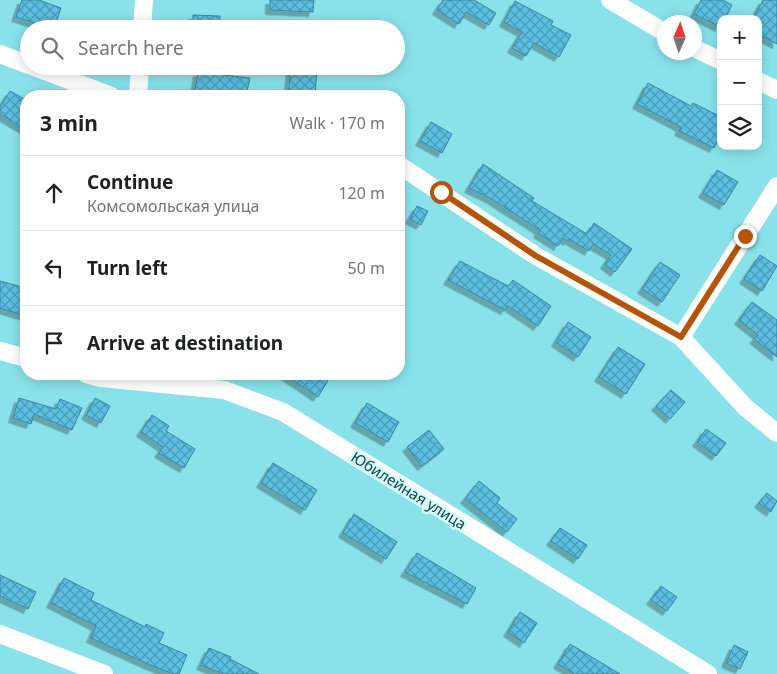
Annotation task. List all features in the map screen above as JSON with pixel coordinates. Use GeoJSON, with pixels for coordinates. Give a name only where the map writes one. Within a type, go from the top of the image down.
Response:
{"type":"FeatureCollection","features":[{"type":"Feature","properties":{"kind":"street"},"geometry":{"type":"LineString","coordinates":[[143,20],[144,0]]}},
{"type":"Feature","properties":{"kind":"street"},"geometry":{"type":"LineString","coordinates":[[610,0],[657,28]]}},
{"type":"Feature","properties":{"kind":"street"},"geometry":{"type":"LineString","coordinates":[[702,52],[719,60]]}},
{"type":"Feature","properties":{"kind":"street"},"geometry":{"type":"LineString","coordinates":[[0,54],[20,62]]}},
{"type":"Feature","properties":{"kind":"street"},"geometry":{"type":"LineString","coordinates":[[56,75],[95,90]]}},
{"type":"Feature","properties":{"kind":"street"},"geometry":{"type":"LineString","coordinates":[[138,90],[139,75]]}},
{"type":"Feature","properties":{"kind":"street"},"geometry":{"type":"LineString","coordinates":[[762,83],[777,90]]}},
{"type":"Feature","properties":{"kind":"street"},"geometry":{"type":"LineString","coordinates":[[405,169],[536,256],[681,337],[745,407],[777,433]]}},
{"type":"Feature","properties":{"kind":"street"},"geometry":{"type":"LineString","coordinates":[[681,337],[777,186]]}},
{"type":"Feature","properties":{"kind":"street"},"geometry":{"type":"LineString","coordinates":[[0,351],[20,356]]}},
{"type":"Feature","properties":{"kind":"street","name":"Юбилейная улица"},"geometry":{"type":"LineString","coordinates":[[122,380],[224,390],[282,412],[708,674]]}},
{"type":"Feature","properties":{"kind":"street"},"geometry":{"type":"LineString","coordinates":[[0,634],[104,674]]}},
{"type":"Feature","properties":{"kind":"building"},"geometry":{"type":"Polygon","coordinates":[[[22,0],[39,0],[61,8],[57,20],[26,20],[16,17],[22,0]]]}},
{"type":"Feature","properties":{"kind":"building"},"geometry":{"type":"Polygon","coordinates":[[[270,0],[314,0],[313,12],[270,10],[270,0]]]}},
{"type":"Feature","properties":{"kind":"building"},"geometry":{"type":"Polygon","coordinates":[[[443,0],[474,0],[496,13],[489,25],[466,12],[459,24],[437,10],[443,0]]]}},
{"type":"Feature","properties":{"kind":"building"},"geometry":{"type":"Polygon","coordinates":[[[701,0],[723,0],[732,5],[727,15],[717,15],[717,26],[702,18],[702,15],[694,14],[701,0]]]}},
{"type":"Feature","properties":{"kind":"building"},"geometry":{"type":"Polygon","coordinates":[[[763,0],[777,0],[777,44],[762,36],[762,15],[755,15],[763,0]]]}},
{"type":"Feature","properties":{"kind":"building"},"geometry":{"type":"Polygon","coordinates":[[[515,1],[553,21],[551,25],[571,35],[559,57],[534,43],[526,56],[512,48],[522,32],[504,22],[515,1]]]}},
{"type":"Feature","properties":{"kind":"building"},"geometry":{"type":"Polygon","coordinates":[[[193,15],[220,16],[220,20],[193,20],[193,15]]]}},
{"type":"Feature","properties":{"kind":"building"},"geometry":{"type":"Polygon","coordinates":[[[197,75],[224,75],[250,78],[247,90],[195,90],[197,75]]]}},
{"type":"Feature","properties":{"kind":"building"},"geometry":{"type":"Polygon","coordinates":[[[290,75],[317,75],[315,90],[289,90],[290,75]]]}},
{"type":"Feature","properties":{"kind":"building"},"geometry":{"type":"Polygon","coordinates":[[[648,83],[691,106],[693,103],[717,115],[717,142],[714,148],[679,131],[681,127],[637,104],[648,83]]]}},
{"type":"Feature","properties":{"kind":"building"},"geometry":{"type":"Polygon","coordinates":[[[10,91],[20,97],[20,126],[0,114],[0,107],[10,91]]]}},
{"type":"Feature","properties":{"kind":"building"},"geometry":{"type":"Polygon","coordinates":[[[431,122],[452,134],[442,153],[420,141],[431,122]]]}},
{"type":"Feature","properties":{"kind":"building"},"geometry":{"type":"Polygon","coordinates":[[[483,164],[534,198],[532,201],[587,234],[594,223],[632,249],[615,272],[605,264],[611,255],[593,244],[589,251],[569,239],[568,241],[563,238],[558,246],[538,233],[540,230],[490,198],[469,188],[483,164]]]}},
{"type":"Feature","properties":{"kind":"building"},"geometry":{"type":"Polygon","coordinates":[[[717,170],[738,182],[724,205],[703,193],[717,170]]]}},
{"type":"Feature","properties":{"kind":"building"},"geometry":{"type":"Polygon","coordinates":[[[417,206],[428,211],[421,225],[410,219],[417,206]]]}},
{"type":"Feature","properties":{"kind":"building"},"geometry":{"type":"Polygon","coordinates":[[[760,255],[777,266],[762,291],[744,279],[760,255]]]}},
{"type":"Feature","properties":{"kind":"building"},"geometry":{"type":"Polygon","coordinates":[[[460,261],[508,286],[513,280],[551,306],[538,326],[508,306],[505,310],[448,280],[460,261]]]}},
{"type":"Feature","properties":{"kind":"building"},"geometry":{"type":"Polygon","coordinates":[[[660,262],[680,275],[662,302],[642,289],[660,262]]]}},
{"type":"Feature","properties":{"kind":"building"},"geometry":{"type":"Polygon","coordinates":[[[0,281],[20,286],[20,314],[0,308],[0,281]]]}},
{"type":"Feature","properties":{"kind":"building"},"geometry":{"type":"Polygon","coordinates":[[[752,302],[777,320],[777,357],[754,339],[758,335],[739,320],[752,302]]]}},
{"type":"Feature","properties":{"kind":"building"},"geometry":{"type":"Polygon","coordinates":[[[568,322],[591,337],[578,357],[556,342],[568,322]]]}},
{"type":"Feature","properties":{"kind":"building"},"geometry":{"type":"Polygon","coordinates":[[[618,347],[645,364],[626,394],[599,377],[618,347]]]}},
{"type":"Feature","properties":{"kind":"building"},"geometry":{"type":"Polygon","coordinates":[[[293,380],[328,380],[318,397],[293,380]]]}},
{"type":"Feature","properties":{"kind":"building"},"geometry":{"type":"Polygon","coordinates":[[[671,390],[685,402],[670,419],[656,406],[671,390]]]}},
{"type":"Feature","properties":{"kind":"building"},"geometry":{"type":"Polygon","coordinates":[[[19,398],[56,409],[60,399],[82,408],[72,430],[34,414],[31,424],[13,418],[19,398]]]}},
{"type":"Feature","properties":{"kind":"building"},"geometry":{"type":"Polygon","coordinates":[[[95,398],[110,406],[101,423],[86,415],[95,398]]]}},
{"type":"Feature","properties":{"kind":"building"},"geometry":{"type":"Polygon","coordinates":[[[367,403],[399,422],[388,442],[355,423],[367,403]]]}},
{"type":"Feature","properties":{"kind":"building"},"geometry":{"type":"Polygon","coordinates":[[[152,415],[169,426],[166,431],[195,449],[184,468],[159,453],[163,447],[141,432],[152,415]]]}},
{"type":"Feature","properties":{"kind":"building"},"geometry":{"type":"Polygon","coordinates":[[[706,429],[726,443],[716,456],[697,442],[706,429]]]}},
{"type":"Feature","properties":{"kind":"building"},"geometry":{"type":"Polygon","coordinates":[[[429,430],[444,449],[422,466],[407,447],[429,430]]]}},
{"type":"Feature","properties":{"kind":"building"},"geometry":{"type":"Polygon","coordinates":[[[273,463],[317,490],[305,510],[261,483],[273,463]]]}},
{"type":"Feature","properties":{"kind":"building"},"geometry":{"type":"Polygon","coordinates":[[[479,481],[500,498],[497,503],[517,519],[507,532],[465,499],[479,481]]]}},
{"type":"Feature","properties":{"kind":"building"},"geometry":{"type":"Polygon","coordinates":[[[767,493],[777,501],[771,512],[759,503],[767,493]]]}},
{"type":"Feature","properties":{"kind":"building"},"geometry":{"type":"Polygon","coordinates":[[[354,514],[397,542],[386,559],[343,533],[354,514]]]}},
{"type":"Feature","properties":{"kind":"building"},"geometry":{"type":"Polygon","coordinates":[[[560,528],[587,545],[578,559],[551,541],[560,528]]]}},
{"type":"Feature","properties":{"kind":"building"},"geometry":{"type":"Polygon","coordinates":[[[417,553],[476,588],[467,604],[405,572],[417,553]]]}},
{"type":"Feature","properties":{"kind":"building"},"geometry":{"type":"Polygon","coordinates":[[[0,575],[36,592],[28,609],[0,596],[0,575]]]}},
{"type":"Feature","properties":{"kind":"building"},"geometry":{"type":"Polygon","coordinates":[[[64,578],[94,593],[91,600],[145,627],[146,624],[164,633],[159,643],[187,655],[179,674],[173,674],[148,664],[91,638],[96,626],[51,603],[64,578]]]}},
{"type":"Feature","properties":{"kind":"building"},"geometry":{"type":"Polygon","coordinates":[[[661,586],[677,597],[667,611],[651,600],[661,586]]]}},
{"type":"Feature","properties":{"kind":"building"},"geometry":{"type":"Polygon","coordinates":[[[520,612],[537,623],[524,643],[508,632],[520,612]]]}},
{"type":"Feature","properties":{"kind":"building"},"geometry":{"type":"Polygon","coordinates":[[[570,644],[620,674],[575,674],[558,664],[570,644]]]}},
{"type":"Feature","properties":{"kind":"building"},"geometry":{"type":"Polygon","coordinates":[[[734,645],[748,652],[740,669],[726,663],[734,645]]]}},
{"type":"Feature","properties":{"kind":"building"},"geometry":{"type":"Polygon","coordinates":[[[209,648],[231,657],[230,659],[259,674],[223,674],[201,665],[209,648]]]}},
{"type":"Feature","properties":{"kind":"route"},"geometry":{"type":"LineString","coordinates":[[441,192],[536,256],[681,337],[745,236]]}}]}
